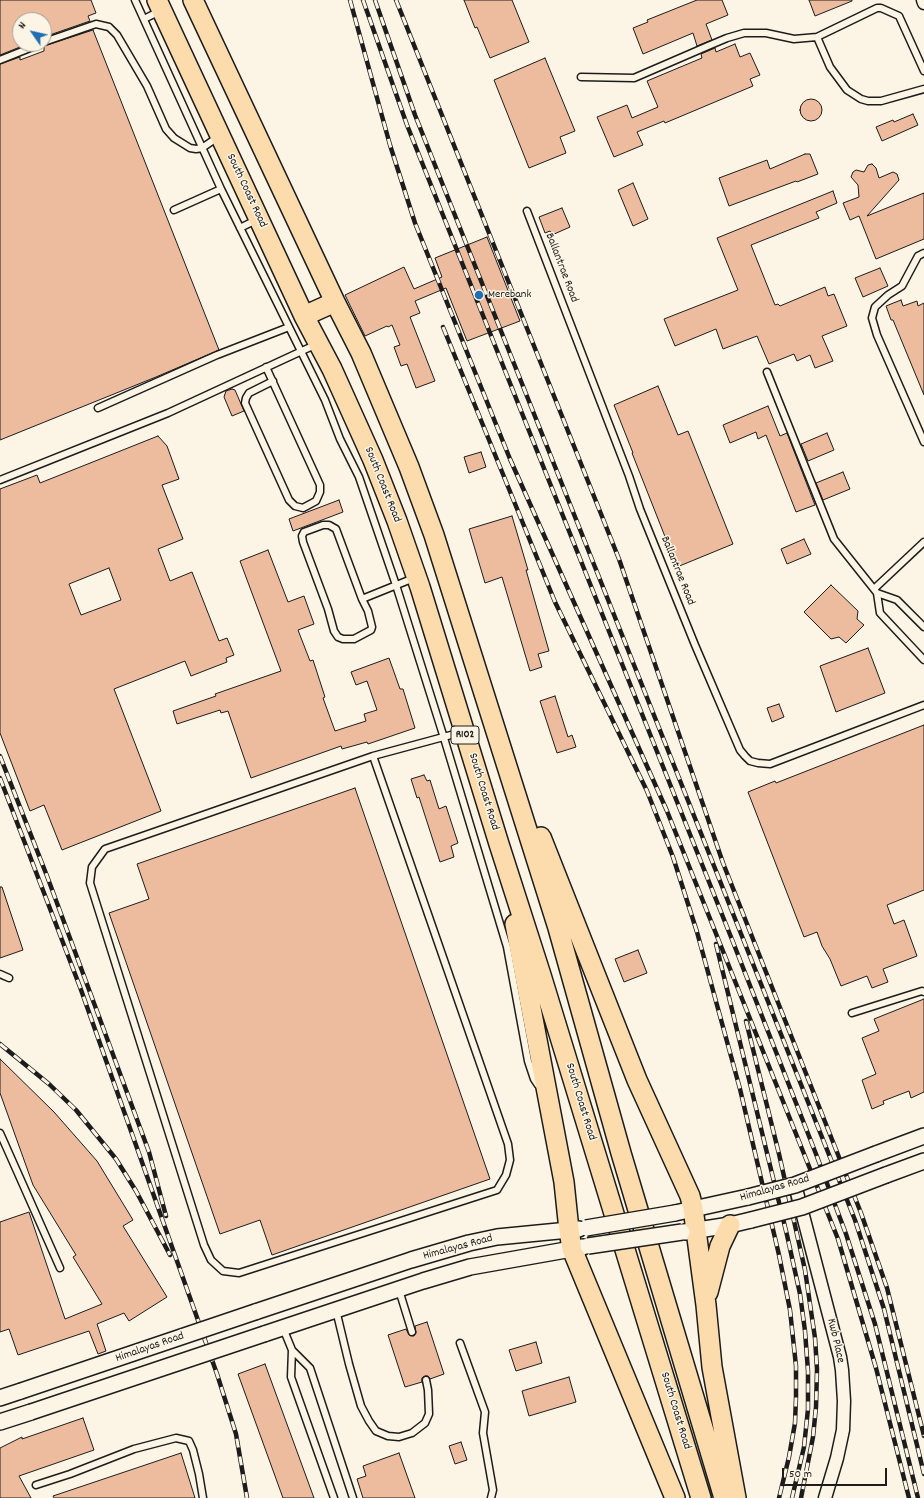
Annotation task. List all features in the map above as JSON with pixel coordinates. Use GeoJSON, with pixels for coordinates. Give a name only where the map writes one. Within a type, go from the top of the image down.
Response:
{"type":"FeatureCollection","features":[{"type":"Feature","properties":{"kind":"main road","name":"South Coast Road"},"geometry":{"type":"LineString","coordinates":[[193,0],[335,302],[361,353],[409,467],[434,535],[521,808],[575,985],[660,1289],[724,1498]]}},
{"type":"Feature","properties":{"kind":"main road","name":"South Coast Road"},"geometry":{"type":"LineString","coordinates":[[159,5],[259,218],[296,322],[318,343],[332,370],[373,460],[397,521],[542,975],[701,1498]]}},
{"type":"Feature","properties":{"kind":"main road"},"geometry":{"type":"LineString","coordinates":[[296,322],[335,302]]}},
{"type":"Feature","properties":{"kind":"main road"},"geometry":{"type":"LineString","coordinates":[[444,668],[473,656]]}},
{"type":"Feature","properties":{"kind":"main road"},"geometry":{"type":"LineString","coordinates":[[521,808],[543,840],[637,1080],[690,1196],[693,1208],[690,1231],[706,1305],[712,1367],[736,1498]]}},
{"type":"Feature","properties":{"kind":"main road"},"geometry":{"type":"LineString","coordinates":[[499,844],[564,1182],[577,1229],[580,1247],[675,1498]]}},
{"type":"Feature","properties":{"kind":"main road"},"geometry":{"type":"LineString","coordinates":[[706,1305],[720,1246],[730,1225]]}},
{"type":"Feature","properties":{"kind":"street","name":"Himalayas Road"},"geometry":{"type":"LineString","coordinates":[[0,1398],[411,1260],[469,1243],[496,1237],[577,1229],[748,1198],[795,1185],[924,1136]]}},
{"type":"Feature","properties":{"kind":"street","name":"Himalayas Road"},"geometry":{"type":"LineString","coordinates":[[0,1422],[283,1327],[470,1267],[580,1247],[730,1225],[802,1207],[924,1160]]}},
{"type":"Feature","properties":{"kind":"street","name":"Kwb Place"},"geometry":{"type":"LineString","coordinates":[[795,1185],[802,1207],[840,1357],[844,1401],[843,1430],[837,1458],[824,1498]]}},
{"type":"Feature","properties":{"kind":"lane"},"geometry":{"type":"LineString","coordinates":[[135,0],[240,228],[296,322],[301,351],[325,400],[340,439],[359,477],[396,585],[507,948],[528,1061],[534,1079],[549,1102]]}},
{"type":"Feature","properties":{"kind":"lane"},"geometry":{"type":"LineString","coordinates":[[144,19],[159,5]]}},
{"type":"Feature","properties":{"kind":"lane"},"geometry":{"type":"LineString","coordinates":[[581,76],[634,78],[727,38],[744,33],[766,33],[794,39],[816,37],[877,8],[881,8],[899,16],[924,71]]}},
{"type":"Feature","properties":{"kind":"lane"},"geometry":{"type":"LineString","coordinates":[[52,39],[96,24],[109,27],[117,35],[147,86],[166,129],[174,138],[190,148],[202,148],[220,136]]}},
{"type":"Feature","properties":{"kind":"lane"},"geometry":{"type":"LineString","coordinates":[[816,37],[830,67],[847,90],[861,100],[881,101],[924,89]]}},
{"type":"Feature","properties":{"kind":"lane"},"geometry":{"type":"LineString","coordinates":[[0,60],[20,52]]}},
{"type":"Feature","properties":{"kind":"lane"},"geometry":{"type":"LineString","coordinates":[[174,210],[221,189]]}},
{"type":"Feature","properties":{"kind":"lane","name":"Ballantrae Road"},"geometry":{"type":"LineString","coordinates":[[527,211],[626,469],[642,516],[695,645],[740,750],[744,756],[750,761],[770,764],[924,705]]}},
{"type":"Feature","properties":{"kind":"lane"},"geometry":{"type":"LineString","coordinates":[[240,228],[259,218]]}},
{"type":"Feature","properties":{"kind":"lane"},"geometry":{"type":"LineString","coordinates":[[924,253],[918,256],[902,286],[884,298],[875,307],[872,318],[877,335],[924,442]]}},
{"type":"Feature","properties":{"kind":"lane"},"geometry":{"type":"LineString","coordinates":[[98,408],[217,355],[296,322]]}},
{"type":"Feature","properties":{"kind":"lane"},"geometry":{"type":"LineString","coordinates":[[0,480],[168,412],[318,343]]}},
{"type":"Feature","properties":{"kind":"lane"},"geometry":{"type":"LineString","coordinates":[[266,367],[273,381],[320,485],[320,492],[316,501],[303,508],[295,506],[289,500],[245,403],[249,393],[273,381]]}},
{"type":"Feature","properties":{"kind":"lane"},"geometry":{"type":"LineString","coordinates":[[767,372],[834,539],[876,591],[897,600],[924,627]]}},
{"type":"Feature","properties":{"kind":"lane"},"geometry":{"type":"LineString","coordinates":[[323,525],[329,525],[336,529],[362,599],[368,611],[372,627],[371,630],[354,639],[346,640],[340,638],[334,631],[328,609],[307,554],[302,539],[304,532],[323,525]]}},
{"type":"Feature","properties":{"kind":"lane"},"geometry":{"type":"LineString","coordinates":[[876,591],[924,542]]}},
{"type":"Feature","properties":{"kind":"lane"},"geometry":{"type":"LineString","coordinates":[[362,599],[416,577]]}},
{"type":"Feature","properties":{"kind":"lane"},"geometry":{"type":"LineString","coordinates":[[876,591],[880,613],[924,660]]}},
{"type":"Feature","properties":{"kind":"lane"},"geometry":{"type":"LineString","coordinates":[[373,756],[508,1144],[510,1160],[506,1175],[497,1190],[239,1273],[223,1271],[211,1260],[204,1245],[90,883],[92,867],[106,849],[373,756],[464,732]]}},
{"type":"Feature","properties":{"kind":"lane"},"geometry":{"type":"LineString","coordinates":[[0,974],[8,978]]}},
{"type":"Feature","properties":{"kind":"lane"},"geometry":{"type":"LineString","coordinates":[[852,1013],[922,991],[924,992]]}},
{"type":"Feature","properties":{"kind":"lane"},"geometry":{"type":"LineString","coordinates":[[0,1133],[60,1268]]}},
{"type":"Feature","properties":{"kind":"lane"},"geometry":{"type":"LineString","coordinates":[[399,1289],[412,1332]]}},
{"type":"Feature","properties":{"kind":"lane"},"geometry":{"type":"LineString","coordinates":[[336,1310],[361,1406],[376,1431],[388,1436],[399,1437],[412,1433],[425,1423],[429,1414],[426,1380]]}},
{"type":"Feature","properties":{"kind":"lane"},"geometry":{"type":"LineString","coordinates":[[283,1327],[292,1350],[291,1377],[334,1498]]}},
{"type":"Feature","properties":{"kind":"lane"},"geometry":{"type":"LineString","coordinates":[[460,1343],[485,1412],[483,1433],[493,1490],[491,1498]]}},
{"type":"Feature","properties":{"kind":"lane"},"geometry":{"type":"LineString","coordinates":[[292,1350],[310,1368],[353,1498]]}},
{"type":"Feature","properties":{"kind":"lane"},"geometry":{"type":"LineString","coordinates":[[36,1485],[134,1450],[176,1438],[189,1441],[199,1474],[203,1498]]}},
{"type":"Feature","properties":{"kind":"building"},"geometry":{"type":"Polygon","coordinates":[[[0,0],[91,0],[96,13],[88,16],[90,21],[52,34],[52,12],[12,12],[12,50],[0,55],[0,0]]]}},
{"type":"Feature","properties":{"kind":"building"},"geometry":{"type":"Polygon","coordinates":[[[464,0],[512,0],[529,42],[490,58],[477,27],[475,28],[464,0]]]}},
{"type":"Feature","properties":{"kind":"building"},"geometry":{"type":"Polygon","coordinates":[[[697,0],[722,0],[728,15],[706,24],[712,40],[697,46],[693,33],[643,54],[633,28],[648,22],[647,20],[697,0]]]}},
{"type":"Feature","properties":{"kind":"building"},"geometry":{"type":"Polygon","coordinates":[[[809,0],[852,0],[852,1],[815,16],[809,0]]]}},
{"type":"Feature","properties":{"kind":"building"},"geometry":{"type":"Polygon","coordinates":[[[93,30],[219,350],[0,440],[0,64],[20,57],[20,60],[41,52],[52,52],[52,43],[93,30]]]}},
{"type":"Feature","properties":{"kind":"building"},"geometry":{"type":"Polygon","coordinates":[[[735,44],[740,57],[750,53],[760,75],[750,79],[753,86],[665,123],[664,121],[637,132],[643,145],[614,157],[597,117],[627,105],[632,118],[658,107],[647,81],[702,58],[701,54],[715,48],[716,52],[735,44]]]}},
{"type":"Feature","properties":{"kind":"building"},"geometry":{"type":"Polygon","coordinates":[[[545,58],[575,131],[560,137],[566,153],[529,168],[494,80],[545,58]]]}},
{"type":"Feature","properties":{"kind":"building"},"geometry":{"type":"Polygon","coordinates":[[[811,99],[819,102],[822,110],[819,118],[811,121],[803,118],[800,110],[803,102],[811,99]]]}},
{"type":"Feature","properties":{"kind":"building"},"geometry":{"type":"Polygon","coordinates":[[[913,114],[918,125],[882,141],[876,127],[893,120],[894,122],[913,114]]]}},
{"type":"Feature","properties":{"kind":"building"},"geometry":{"type":"Polygon","coordinates":[[[805,154],[810,154],[818,174],[729,206],[719,178],[767,160],[770,169],[805,154]]]}},
{"type":"Feature","properties":{"kind":"building"},"geometry":{"type":"Polygon","coordinates":[[[872,164],[876,168],[879,178],[893,172],[897,174],[899,180],[867,216],[924,193],[924,239],[876,259],[859,216],[850,220],[843,203],[859,197],[858,185],[851,177],[853,172],[856,170],[864,172],[868,165],[872,164]]]}},
{"type":"Feature","properties":{"kind":"building"},"geometry":{"type":"Polygon","coordinates":[[[633,183],[648,219],[633,226],[618,190],[633,183]]]}},
{"type":"Feature","properties":{"kind":"building"},"geometry":{"type":"Polygon","coordinates":[[[833,191],[837,203],[816,212],[819,218],[751,245],[775,305],[778,304],[780,306],[825,287],[828,296],[834,294],[847,326],[822,336],[833,361],[815,368],[810,355],[797,361],[794,354],[769,364],[757,336],[723,349],[716,329],[675,346],[664,319],[738,290],[717,238],[833,191]]]}},
{"type":"Feature","properties":{"kind":"building"},"geometry":{"type":"Polygon","coordinates":[[[562,208],[570,227],[552,235],[550,231],[545,233],[539,217],[562,208]]]}},
{"type":"Feature","properties":{"kind":"building"},"geometry":{"type":"Polygon","coordinates":[[[487,237],[520,321],[467,341],[446,288],[415,301],[420,313],[410,317],[435,381],[416,388],[407,364],[401,366],[394,347],[400,345],[392,325],[365,336],[345,295],[404,267],[414,289],[442,277],[435,258],[487,237]]]}},
{"type":"Feature","properties":{"kind":"building"},"geometry":{"type":"Polygon","coordinates":[[[880,268],[888,286],[863,297],[855,278],[880,268]]]}},
{"type":"Feature","properties":{"kind":"building"},"geometry":{"type":"Polygon","coordinates":[[[901,300],[903,306],[917,301],[918,306],[924,303],[924,395],[886,306],[901,300]]]}},
{"type":"Feature","properties":{"kind":"building"},"geometry":{"type":"Polygon","coordinates":[[[658,386],[678,435],[688,431],[733,544],[677,567],[614,405],[658,386]]]}},
{"type":"Feature","properties":{"kind":"building"},"geometry":{"type":"Polygon","coordinates":[[[232,389],[235,390],[244,411],[232,416],[224,397],[226,391],[232,389]]]}},
{"type":"Feature","properties":{"kind":"building"},"geometry":{"type":"Polygon","coordinates":[[[768,406],[780,436],[787,433],[815,505],[796,512],[766,435],[758,439],[756,432],[730,443],[723,425],[768,406]]]}},
{"type":"Feature","properties":{"kind":"building"},"geometry":{"type":"Polygon","coordinates":[[[827,433],[834,450],[808,461],[801,444],[827,433]]]}},
{"type":"Feature","properties":{"kind":"building"},"geometry":{"type":"Polygon","coordinates":[[[158,436],[167,446],[179,479],[162,485],[183,539],[158,549],[170,581],[192,572],[219,641],[227,638],[234,655],[226,658],[227,662],[191,676],[185,661],[114,689],[161,811],[62,850],[44,805],[30,811],[0,733],[0,489],[37,475],[40,483],[158,436]],[[109,568],[69,584],[81,615],[121,600],[109,568]]]}},
{"type":"Feature","properties":{"kind":"building"},"geometry":{"type":"Polygon","coordinates":[[[481,452],[486,467],[469,473],[464,457],[481,452]]]}},
{"type":"Feature","properties":{"kind":"building"},"geometry":{"type":"Polygon","coordinates":[[[843,472],[850,489],[823,500],[816,483],[843,472]]]}},
{"type":"Feature","properties":{"kind":"building"},"geometry":{"type":"Polygon","coordinates":[[[339,500],[343,512],[293,531],[289,519],[339,500]]]}},
{"type":"Feature","properties":{"kind":"building"},"geometry":{"type":"Polygon","coordinates":[[[512,516],[549,651],[538,654],[542,667],[530,671],[502,577],[485,583],[469,529],[512,516]]]}},
{"type":"Feature","properties":{"kind":"building"},"geometry":{"type":"Polygon","coordinates":[[[804,539],[811,554],[787,564],[781,549],[804,539]]]}},
{"type":"Feature","properties":{"kind":"building"},"geometry":{"type":"Polygon","coordinates":[[[268,550],[288,602],[304,596],[314,624],[298,630],[310,661],[313,660],[325,697],[323,698],[335,731],[366,721],[364,714],[377,710],[367,681],[356,685],[351,672],[389,658],[400,689],[403,689],[415,728],[368,744],[367,742],[342,749],[341,746],[251,778],[228,711],[221,713],[220,710],[177,724],[173,711],[216,696],[215,694],[281,671],[240,561],[268,550]]]}},
{"type":"Feature","properties":{"kind":"building"},"geometry":{"type":"Polygon","coordinates":[[[831,585],[858,611],[857,619],[864,625],[846,643],[839,637],[831,639],[804,612],[831,585]]]}},
{"type":"Feature","properties":{"kind":"building"},"geometry":{"type":"Polygon","coordinates":[[[868,648],[885,693],[836,712],[820,666],[868,648]]]}},
{"type":"Feature","properties":{"kind":"building"},"geometry":{"type":"Polygon","coordinates":[[[555,696],[568,737],[572,735],[576,747],[557,753],[540,701],[555,696]]]}},
{"type":"Feature","properties":{"kind":"building"},"geometry":{"type":"Polygon","coordinates":[[[779,704],[784,717],[772,722],[767,708],[779,704]]]}},
{"type":"Feature","properties":{"kind":"building"},"geometry":{"type":"Polygon","coordinates":[[[924,725],[924,890],[887,905],[894,924],[904,920],[917,956],[883,969],[888,982],[872,988],[867,976],[841,986],[817,932],[804,937],[748,792],[775,781],[776,783],[924,725]]]}},
{"type":"Feature","properties":{"kind":"building"},"geometry":{"type":"Polygon","coordinates":[[[424,775],[427,781],[430,780],[439,809],[446,806],[458,843],[451,846],[454,857],[440,862],[419,797],[417,798],[411,779],[424,775]]]}},
{"type":"Feature","properties":{"kind":"building"},"geometry":{"type":"Polygon","coordinates":[[[355,788],[490,1179],[272,1255],[260,1220],[220,1234],[109,913],[149,899],[137,864],[355,788]]]}},
{"type":"Feature","properties":{"kind":"building"},"geometry":{"type":"Polygon","coordinates":[[[0,887],[2,887],[23,950],[0,958],[0,887]]]}},
{"type":"Feature","properties":{"kind":"building"},"geometry":{"type":"Polygon","coordinates":[[[638,950],[647,973],[624,982],[615,959],[638,950]]]}},
{"type":"Feature","properties":{"kind":"building"},"geometry":{"type":"Polygon","coordinates":[[[924,999],[924,1092],[911,1098],[909,1091],[883,1101],[884,1104],[872,1109],[862,1080],[876,1074],[862,1038],[879,1031],[874,1019],[924,999]]]}},
{"type":"Feature","properties":{"kind":"building"},"geometry":{"type":"Polygon","coordinates":[[[0,1059],[54,1112],[97,1161],[133,1220],[123,1226],[167,1297],[129,1321],[124,1313],[97,1324],[106,1351],[98,1354],[89,1331],[18,1355],[9,1329],[0,1332],[0,1222],[29,1212],[65,1319],[102,1304],[73,1257],[76,1255],[33,1185],[0,1093],[0,1059]]]}},
{"type":"Feature","properties":{"kind":"building"},"geometry":{"type":"Polygon","coordinates":[[[427,1322],[444,1374],[430,1379],[428,1376],[425,1376],[422,1378],[422,1382],[405,1387],[388,1335],[406,1329],[409,1335],[414,1336],[416,1333],[415,1326],[427,1322]]]}},
{"type":"Feature","properties":{"kind":"building"},"geometry":{"type":"Polygon","coordinates":[[[536,1342],[542,1363],[516,1371],[509,1350],[536,1342]]]}},
{"type":"Feature","properties":{"kind":"building"},"geometry":{"type":"Polygon","coordinates":[[[265,1364],[314,1498],[283,1498],[238,1374],[265,1364]]]}},
{"type":"Feature","properties":{"kind":"building"},"geometry":{"type":"Polygon","coordinates":[[[569,1377],[576,1402],[529,1416],[522,1391],[569,1377]]]}},
{"type":"Feature","properties":{"kind":"building"},"geometry":{"type":"Polygon","coordinates":[[[83,1418],[94,1450],[19,1476],[31,1498],[0,1498],[0,1448],[22,1437],[22,1439],[83,1418]]]}},
{"type":"Feature","properties":{"kind":"building"},"geometry":{"type":"Polygon","coordinates":[[[461,1442],[467,1460],[455,1464],[449,1446],[461,1442]]]}},
{"type":"Feature","properties":{"kind":"building"},"geometry":{"type":"Polygon","coordinates":[[[181,1453],[195,1498],[54,1498],[53,1496],[181,1453]]]}},
{"type":"Feature","properties":{"kind":"building"},"geometry":{"type":"Polygon","coordinates":[[[399,1453],[415,1498],[363,1498],[357,1479],[366,1476],[363,1466],[399,1453]]]}},
{"type":"Feature","properties":{"kind":"railway"},"geometry":{"type":"LineString","coordinates":[[350,0],[390,145],[415,223],[510,459],[667,811],[838,1239],[876,1368],[909,1498]]}},
{"type":"Feature","properties":{"kind":"railway"},"geometry":{"type":"LineString","coordinates":[[363,0],[407,125],[731,937],[846,1234],[875,1324],[918,1498]]}},
{"type":"Feature","properties":{"kind":"railway"},"geometry":{"type":"LineString","coordinates":[[375,0],[415,115],[855,1220],[884,1309],[924,1474]]}},
{"type":"Feature","properties":{"kind":"railway"},"geometry":{"type":"LineString","coordinates":[[396,0],[619,559],[723,863],[861,1213],[887,1288],[924,1436]]}},
{"type":"Feature","properties":{"kind":"railway"},"geometry":{"type":"LineString","coordinates":[[443,327],[555,602],[647,791],[673,857],[697,932],[740,1089],[779,1255],[790,1310],[796,1366],[795,1423],[789,1457],[779,1498]]}},
{"type":"Feature","properties":{"kind":"railway"},"geometry":{"type":"LineString","coordinates":[[0,756],[47,876],[149,1152],[166,1216]]}},
{"type":"Feature","properties":{"kind":"railway"},"geometry":{"type":"LineString","coordinates":[[0,778],[80,987],[217,1374],[236,1434],[247,1498]]}},
{"type":"Feature","properties":{"kind":"railway"},"geometry":{"type":"LineString","coordinates":[[716,944],[800,1294],[808,1371],[808,1409],[804,1447],[792,1498]]}},
{"type":"Feature","properties":{"kind":"railway"},"geometry":{"type":"LineString","coordinates":[[746,1021],[779,1154],[805,1270],[815,1338],[817,1369],[816,1407],[813,1437],[801,1498]]}},
{"type":"Feature","properties":{"kind":"railway"},"geometry":{"type":"LineString","coordinates":[[0,1044],[49,1084],[76,1110],[116,1159],[136,1191],[170,1255]]}},
{"type":"Feature","properties":{"kind":"place","name":"Merebank"},"geometry":{"type":"Point","coordinates":[479,295]}}]}
